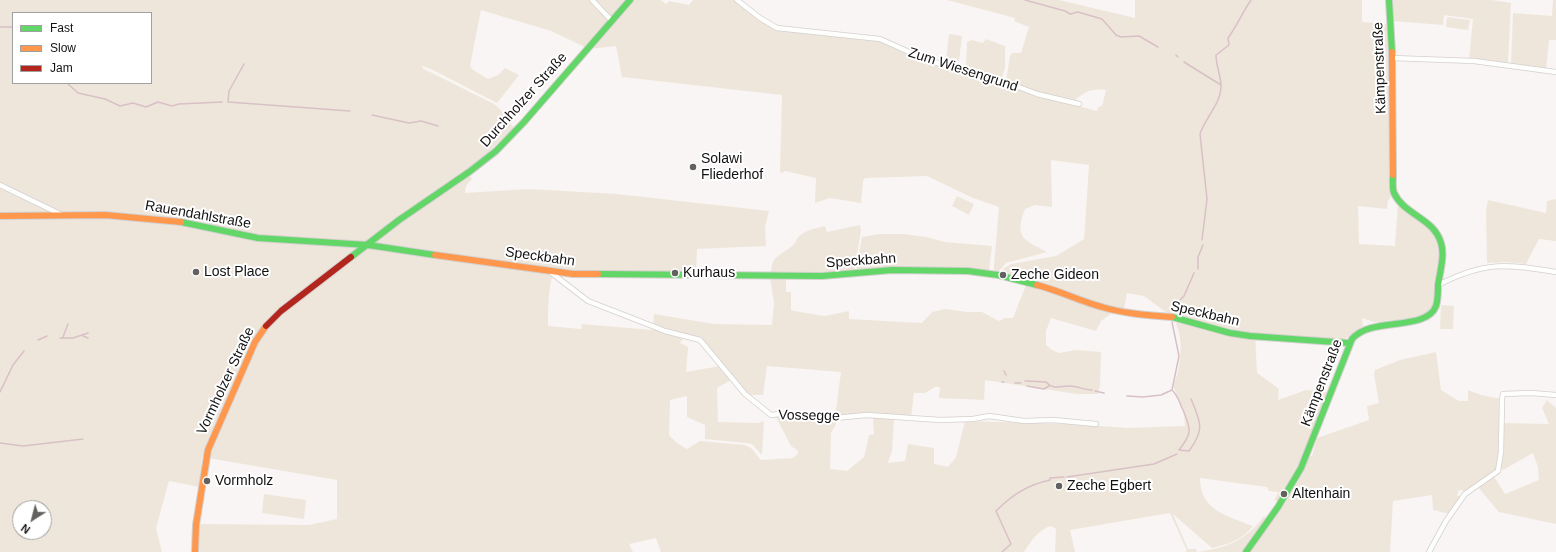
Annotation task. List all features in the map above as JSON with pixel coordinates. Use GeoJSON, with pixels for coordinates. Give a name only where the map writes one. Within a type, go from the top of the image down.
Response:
{"type":"FeatureCollection","features":[{"type":"Feature","properties":{"kind":"street"},"geometry":{"type":"LineString","coordinates":[[592,0],[611,20]]}},
{"type":"Feature","properties":{"kind":"street","name":"Durchholzer Straße"},"geometry":{"type":"LineString","coordinates":[[368,245],[399,220],[467,175],[508,139],[630,0]]}},
{"type":"Feature","properties":{"kind":"street","name":"Zum Wiesengrund"},"geometry":{"type":"LineString","coordinates":[[737,0],[760,18],[778,28],[858,35],[880,39],[927,60],[1003,81],[1037,94],[1079,104]]}},
{"type":"Feature","properties":{"kind":"street","name":"Kämpenstraße"},"geometry":{"type":"LineString","coordinates":[[1246,552],[1278,507],[1301,468],[1343,361],[1348,343],[1353,336],[1366,328],[1421,319],[1433,313],[1437,302],[1440,284],[1442,249],[1439,238],[1427,221],[1397,200],[1393,192],[1390,0]]}},
{"type":"Feature","properties":{"kind":"street"},"geometry":{"type":"LineString","coordinates":[[1392,58],[1474,61],[1556,72]]}},
{"type":"Feature","properties":{"kind":"street"},"geometry":{"type":"LineString","coordinates":[[0,185],[64,216]]}},
{"type":"Feature","properties":{"kind":"street","name":"Rauendahlstraße"},"geometry":{"type":"LineString","coordinates":[[0,216],[127,216],[172,220],[258,238],[368,245]]}},
{"type":"Feature","properties":{"kind":"street","name":"Speckbahn"},"geometry":{"type":"LineString","coordinates":[[368,245],[592,275],[837,276],[892,270],[968,271],[998,275],[1057,290],[1100,307],[1128,313],[1180,318],[1230,333],[1250,336],[1323,340],[1348,343]]}},
{"type":"Feature","properties":{"kind":"street","name":"Vormholzer Straße"},"geometry":{"type":"LineString","coordinates":[[195,552],[196,531],[208,450],[259,335],[276,315],[368,245]]}},
{"type":"Feature","properties":{"kind":"street"},"geometry":{"type":"LineString","coordinates":[[1440,284],[1469,271],[1488,266],[1532,268],[1556,272]]}},
{"type":"Feature","properties":{"kind":"street","name":"Vossegge"},"geometry":{"type":"LineString","coordinates":[[548,270],[588,301],[665,331],[700,340],[745,394],[771,415],[780,414],[835,418],[867,415],[940,420],[973,419],[989,416],[1024,421],[1054,420],[1096,424]]}},
{"type":"Feature","properties":{"kind":"street"},"geometry":{"type":"LineString","coordinates":[[1429,552],[1446,521],[1465,494],[1498,471],[1500,460],[1503,394],[1556,394]]}},
{"type":"Feature","properties":{"kind":"shaded area"},"geometry":{"type":"Polygon","coordinates":[[[0,0],[628,0],[625,9],[633,0],[661,0],[666,4],[669,1],[689,5],[693,0],[736,0],[772,26],[874,39],[931,63],[1003,82],[1037,95],[1097,111],[1098,107],[1102,106],[1106,90],[1092,90],[1073,102],[1051,97],[1006,81],[1010,56],[1012,53],[1021,53],[1029,27],[1014,21],[1015,18],[947,0],[1059,0],[1135,18],[1135,0],[1362,0],[1362,22],[1388,24],[1390,32],[1392,195],[1388,201],[1387,209],[1358,206],[1359,244],[1395,246],[1398,203],[1430,226],[1440,247],[1436,301],[1431,311],[1421,318],[1374,322],[1362,318],[1363,326],[1351,336],[1343,339],[1255,333],[1257,373],[1279,389],[1278,400],[1306,390],[1329,392],[1301,460],[1278,501],[1274,500],[1279,492],[1269,491],[1267,487],[1200,478],[1201,489],[1210,505],[1225,515],[1253,526],[1240,538],[1230,543],[1212,548],[1173,514],[1188,549],[1196,549],[1197,552],[1184,552],[1187,551],[1170,513],[1070,530],[1075,552],[1055,552],[1056,529],[1051,526],[1039,533],[1024,552],[661,552],[656,538],[629,544],[633,552],[198,552],[199,525],[202,524],[309,525],[337,519],[337,480],[202,457],[199,487],[169,481],[156,528],[162,552],[0,552],[0,0]],[[481,10],[470,66],[473,70],[488,79],[498,75],[505,68],[519,75],[497,103],[423,66],[422,68],[494,104],[499,108],[514,128],[468,171],[472,179],[466,186],[465,193],[528,189],[617,194],[769,211],[765,227],[766,246],[697,249],[696,273],[597,273],[554,270],[549,291],[548,326],[581,329],[582,324],[652,330],[652,328],[684,337],[680,343],[688,347],[686,372],[720,366],[731,380],[717,388],[718,422],[758,423],[764,421],[762,455],[752,444],[705,439],[705,425],[687,417],[687,396],[670,400],[669,435],[677,443],[687,449],[700,441],[745,445],[752,449],[761,460],[792,458],[797,455],[798,451],[791,446],[776,417],[779,415],[836,419],[836,424],[831,433],[830,469],[847,471],[864,457],[869,435],[874,434],[873,418],[894,419],[892,451],[888,463],[905,461],[908,444],[934,448],[934,464],[948,467],[956,457],[965,421],[1070,424],[1128,428],[1185,426],[1184,411],[1173,386],[1177,375],[1180,356],[1181,344],[1176,323],[1179,322],[1144,296],[1127,293],[1124,309],[1102,305],[1002,274],[1003,269],[1011,264],[1056,256],[1084,239],[1089,165],[1051,160],[1052,207],[1035,205],[1025,209],[1020,226],[1023,236],[1027,240],[1047,252],[1006,263],[998,272],[994,270],[994,265],[999,207],[973,198],[927,176],[865,178],[863,181],[861,203],[830,198],[815,203],[816,178],[785,171],[782,173],[780,172],[782,95],[622,77],[616,46],[589,49],[551,31],[481,10]]]}},
{"type":"Feature","properties":{"kind":"shaded area"},"geometry":{"type":"Polygon","coordinates":[[[1391,0],[1492,0],[1511,3],[1508,62],[1506,64],[1469,59],[1473,19],[1444,15],[1443,25],[1393,21],[1391,0]]]}},
{"type":"Feature","properties":{"kind":"shaded area"},"geometry":{"type":"Polygon","coordinates":[[[1553,0],[1556,0],[1556,40],[1549,40],[1546,70],[1511,64],[1513,13],[1552,16],[1553,0]]]}},
{"type":"Feature","properties":{"kind":"shaded area"},"geometry":{"type":"Polygon","coordinates":[[[1447,17],[1470,20],[1468,30],[1446,27],[1447,17]]]}},
{"type":"Feature","properties":{"kind":"shaded area"},"geometry":{"type":"Polygon","coordinates":[[[949,34],[962,36],[959,61],[946,60],[949,34]]]}},
{"type":"Feature","properties":{"kind":"shaded area"},"geometry":{"type":"Polygon","coordinates":[[[986,39],[1005,46],[1005,68],[1002,78],[966,70],[967,42],[972,40],[983,43],[986,39]]]}},
{"type":"Feature","properties":{"kind":"shaded area"},"geometry":{"type":"Polygon","coordinates":[[[957,196],[974,204],[969,215],[952,206],[957,196]]]}},
{"type":"Feature","properties":{"kind":"shaded area"},"geometry":{"type":"Polygon","coordinates":[[[1556,199],[1556,241],[1539,239],[1526,264],[1506,262],[1487,263],[1486,211],[1488,200],[1546,213],[1547,201],[1556,199]]]}},
{"type":"Feature","properties":{"kind":"shaded area"},"geometry":{"type":"Polygon","coordinates":[[[860,225],[861,230],[854,273],[771,274],[771,268],[774,260],[793,245],[799,236],[805,232],[825,226],[827,232],[860,225]]]}},
{"type":"Feature","properties":{"kind":"shaded area"},"geometry":{"type":"Polygon","coordinates":[[[880,234],[904,234],[926,237],[945,242],[992,246],[989,271],[856,271],[862,237],[880,234]]]}},
{"type":"Feature","properties":{"kind":"shaded area"},"geometry":{"type":"Polygon","coordinates":[[[770,277],[786,278],[786,292],[791,292],[791,310],[825,316],[849,311],[849,319],[922,323],[932,312],[946,309],[967,312],[982,312],[999,321],[1005,318],[1013,318],[1026,285],[1058,293],[1111,314],[1101,321],[1096,331],[1051,318],[1046,331],[1046,345],[1059,353],[1076,350],[1101,352],[1100,386],[1098,394],[1077,394],[985,380],[984,400],[939,398],[940,387],[935,387],[925,393],[914,393],[911,417],[835,417],[841,372],[767,366],[763,395],[748,395],[702,340],[653,326],[654,314],[714,324],[772,325],[774,303],[770,277]]]}},
{"type":"Feature","properties":{"kind":"shaded area"},"geometry":{"type":"Polygon","coordinates":[[[1441,305],[1454,306],[1453,329],[1440,329],[1441,305]]]}},
{"type":"Feature","properties":{"kind":"shaded area"},"geometry":{"type":"Polygon","coordinates":[[[1436,352],[1441,390],[1459,401],[1468,401],[1468,390],[1481,395],[1501,399],[1497,470],[1466,491],[1459,490],[1457,495],[1461,497],[1450,514],[1433,510],[1432,495],[1393,501],[1390,552],[1248,552],[1282,508],[1309,456],[1312,456],[1317,438],[1369,420],[1367,406],[1379,403],[1374,375],[1375,370],[1400,360],[1436,352]]]}},
{"type":"Feature","properties":{"kind":"shaded area"},"geometry":{"type":"Polygon","coordinates":[[[1547,400],[1556,408],[1556,524],[1499,512],[1477,486],[1493,475],[1505,494],[1539,480],[1538,467],[1533,453],[1503,470],[1501,467],[1502,423],[1549,424],[1542,408],[1547,400]]]}},
{"type":"Feature","properties":{"kind":"shaded area"},"geometry":{"type":"Polygon","coordinates":[[[264,494],[306,500],[304,519],[262,513],[264,494]]]}},
{"type":"Feature","properties":{"kind":"shaded area"},"geometry":{"type":"Polygon","coordinates":[[[1264,516],[1267,519],[1243,552],[1197,552],[1217,548],[1235,542],[1250,532],[1264,516]]]}},
{"type":"Feature","properties":{"kind":"waterway"},"geometry":{"type":"LineString","coordinates":[[1025,0],[1065,11],[1070,14],[1078,12],[1102,19],[1116,35],[1121,37],[1139,36],[1158,47]]}},
{"type":"Feature","properties":{"kind":"waterway"},"geometry":{"type":"LineString","coordinates":[[1202,240],[1207,199],[1200,134],[1205,122],[1216,105],[1220,93],[1221,82],[1216,55],[1229,45],[1228,38],[1251,0]]}},
{"type":"Feature","properties":{"kind":"waterway"},"geometry":{"type":"LineString","coordinates":[[0,27],[12,27]]}},
{"type":"Feature","properties":{"kind":"waterway"},"geometry":{"type":"LineString","coordinates":[[1184,62],[1221,85]]}},
{"type":"Feature","properties":{"kind":"waterway"},"geometry":{"type":"LineString","coordinates":[[244,64],[229,91],[228,102],[350,111]]}},
{"type":"Feature","properties":{"kind":"waterway"},"geometry":{"type":"LineString","coordinates":[[68,84],[78,93],[105,99],[120,106],[133,103],[146,107],[158,102],[172,106],[179,104],[222,102]]}},
{"type":"Feature","properties":{"kind":"waterway"},"geometry":{"type":"LineString","coordinates":[[372,115],[409,123],[421,121],[438,126]]}},
{"type":"Feature","properties":{"kind":"waterway"},"geometry":{"type":"LineString","coordinates":[[1198,269],[1198,257],[1203,245]]}},
{"type":"Feature","properties":{"kind":"waterway"},"geometry":{"type":"LineString","coordinates":[[1170,310],[1184,296],[1194,273]]}},
{"type":"Feature","properties":{"kind":"waterway"},"geometry":{"type":"LineString","coordinates":[[1172,322],[1179,356],[1172,390],[1179,400],[1189,427],[1189,435],[1179,450]]}},
{"type":"Feature","properties":{"kind":"waterway"},"geometry":{"type":"LineString","coordinates":[[63,337],[68,324]]}},
{"type":"Feature","properties":{"kind":"waterway"},"geometry":{"type":"LineString","coordinates":[[60,338],[73,338],[88,333]]}},
{"type":"Feature","properties":{"kind":"waterway"},"geometry":{"type":"LineString","coordinates":[[38,340],[47,336]]}},
{"type":"Feature","properties":{"kind":"waterway"},"geometry":{"type":"LineString","coordinates":[[83,336],[88,338]]}},
{"type":"Feature","properties":{"kind":"waterway"},"geometry":{"type":"LineString","coordinates":[[0,392],[13,365],[24,351]]}},
{"type":"Feature","properties":{"kind":"waterway"},"geometry":{"type":"LineString","coordinates":[[1004,371],[1006,375]]}},
{"type":"Feature","properties":{"kind":"waterway"},"geometry":{"type":"LineString","coordinates":[[1025,381],[1046,382],[1054,387],[1073,386],[1092,390]]}},
{"type":"Feature","properties":{"kind":"waterway"},"geometry":{"type":"LineString","coordinates":[[1015,383],[1021,383]]}},
{"type":"Feature","properties":{"kind":"waterway"},"geometry":{"type":"LineString","coordinates":[[1027,386],[1044,389],[1049,386]]}},
{"type":"Feature","properties":{"kind":"waterway"},"geometry":{"type":"LineString","coordinates":[[1127,396],[1143,397],[1161,395],[1172,390]]}},
{"type":"Feature","properties":{"kind":"waterway"},"geometry":{"type":"LineString","coordinates":[[1095,391],[1104,393]]}},
{"type":"Feature","properties":{"kind":"waterway"},"geometry":{"type":"LineString","coordinates":[[1179,450],[1189,451],[1199,431],[1199,420],[1191,399]]}},
{"type":"Feature","properties":{"kind":"waterway"},"geometry":{"type":"LineString","coordinates":[[0,443],[23,446],[83,439]]}},
{"type":"Feature","properties":{"kind":"waterway"},"geometry":{"type":"LineString","coordinates":[[1067,477],[1154,464],[1177,454]]}},
{"type":"Feature","properties":{"kind":"waterway"},"geometry":{"type":"LineString","coordinates":[[1002,552],[1011,544],[996,511],[1020,491],[1050,480],[1050,478],[1064,477]]}},
{"type":"Feature","properties":{"kind":"traffic: fast"},"geometry":{"type":"LineString","coordinates":[[351,257],[399,220],[469,172],[496,151],[524,122],[630,0]]}},
{"type":"Feature","properties":{"kind":"traffic: fast"},"geometry":{"type":"LineString","coordinates":[[1389,0],[1392,52]]}},
{"type":"Feature","properties":{"kind":"traffic: fast"},"geometry":{"type":"LineString","coordinates":[[1246,552],[1278,507],[1301,468],[1352,339],[1361,332],[1372,328],[1421,319],[1430,314],[1436,306],[1442,258],[1441,243],[1432,228],[1405,207],[1394,193],[1393,175]]}},
{"type":"Feature","properties":{"kind":"traffic: fast"},"geometry":{"type":"LineString","coordinates":[[181,222],[258,238],[368,245],[435,255]]}},
{"type":"Feature","properties":{"kind":"traffic: fast"},"geometry":{"type":"LineString","coordinates":[[598,274],[822,276],[892,270],[968,271],[998,275],[1037,285]]}},
{"type":"Feature","properties":{"kind":"traffic: fast"},"geometry":{"type":"LineString","coordinates":[[1172,317],[1230,333],[1250,336],[1349,343]]}},
{"type":"Feature","properties":{"kind":"traffic: slow"},"geometry":{"type":"LineString","coordinates":[[1392,52],[1393,175]]}},
{"type":"Feature","properties":{"kind":"traffic: slow"},"geometry":{"type":"LineString","coordinates":[[0,216],[105,215],[181,222]]}},
{"type":"Feature","properties":{"kind":"traffic: slow"},"geometry":{"type":"LineString","coordinates":[[435,255],[573,274],[598,274]]}},
{"type":"Feature","properties":{"kind":"traffic: slow"},"geometry":{"type":"LineString","coordinates":[[1037,285],[1094,305],[1119,311],[1172,317]]}},
{"type":"Feature","properties":{"kind":"traffic: slow"},"geometry":{"type":"LineString","coordinates":[[195,552],[196,525],[208,450],[255,342],[266,326]]}},
{"type":"Feature","properties":{"kind":"traffic: jam"},"geometry":{"type":"LineString","coordinates":[[266,326],[281,311],[351,257]]}},
{"type":"Feature","properties":{"kind":"place","name":"Solawi Fliederhof"},"geometry":{"type":"Point","coordinates":[693,167]}},
{"type":"Feature","properties":{"kind":"place","name":"Lost Place"},"geometry":{"type":"Point","coordinates":[196,272]}},
{"type":"Feature","properties":{"kind":"place","name":"Kurhaus"},"geometry":{"type":"Point","coordinates":[675,273]}},
{"type":"Feature","properties":{"kind":"place","name":"Zeche Gideon"},"geometry":{"type":"Point","coordinates":[1003,275]}},
{"type":"Feature","properties":{"kind":"place","name":"Vormholz"},"geometry":{"type":"Point","coordinates":[207,481]}},
{"type":"Feature","properties":{"kind":"place","name":"Zeche Egbert"},"geometry":{"type":"Point","coordinates":[1059,486]}},
{"type":"Feature","properties":{"kind":"place","name":"Altenhain"},"geometry":{"type":"Point","coordinates":[1284,494]}}]}
